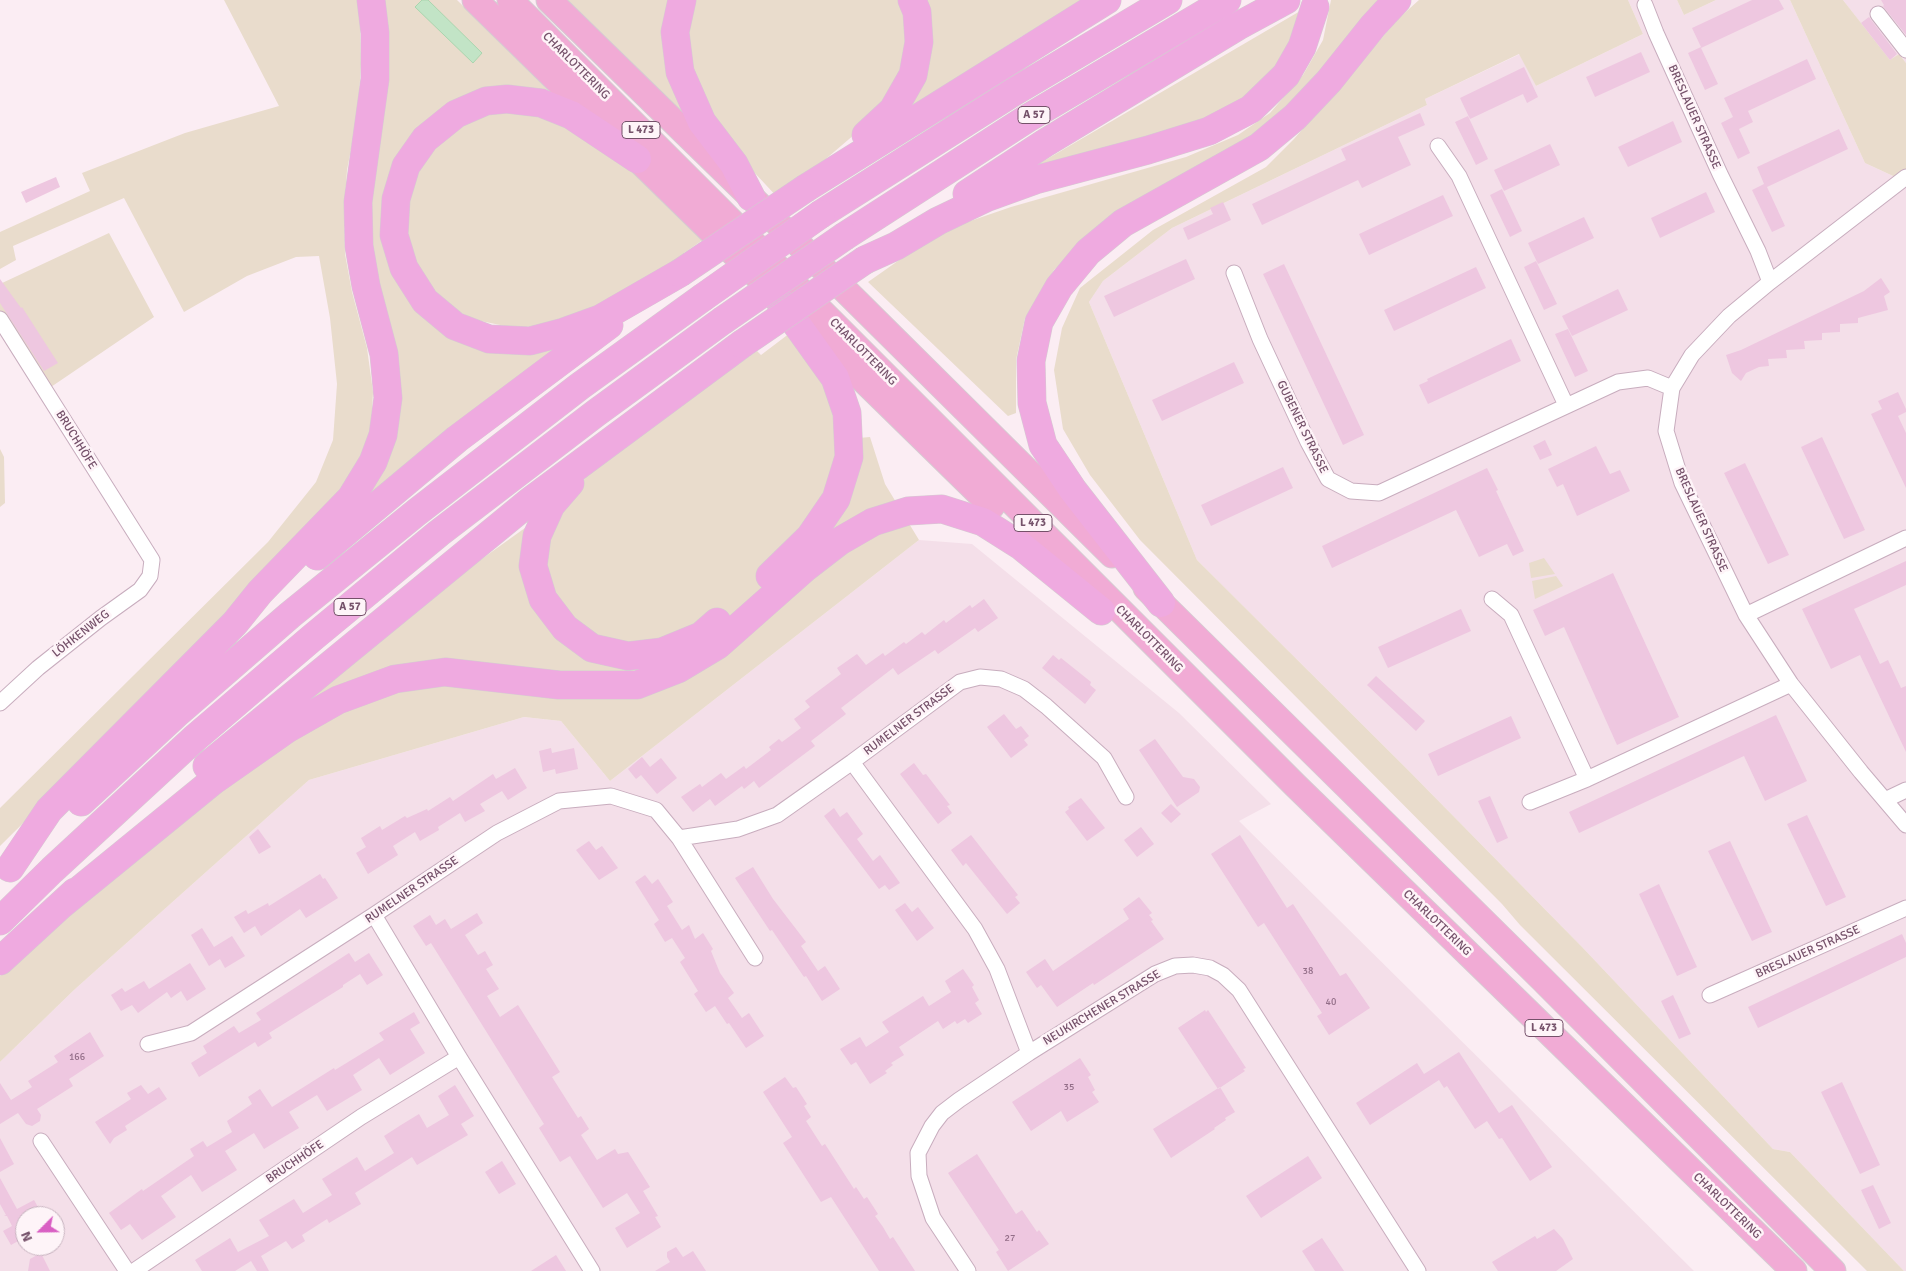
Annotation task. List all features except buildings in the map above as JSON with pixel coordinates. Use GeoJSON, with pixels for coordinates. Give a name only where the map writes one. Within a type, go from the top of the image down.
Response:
{"type":"FeatureCollection","features":[{"type":"Feature","properties":{"kind":"highway"},"geometry":{"type":"LineString","coordinates":[[5,873],[49,810],[234,623],[260,592],[351,498],[373,462],[383,435],[388,398],[384,354],[366,286],[359,246],[358,202],[375,78],[375,33],[371,0]]}},
{"type":"Feature","properties":{"kind":"highway"},"geometry":{"type":"LineString","coordinates":[[475,0],[777,297],[1101,611],[1208,718],[1295,785]]}},
{"type":"Feature","properties":{"kind":"highway","name":"CHARLOTTERING"},"geometry":{"type":"LineString","coordinates":[[510,0],[1295,785],[1794,1271]]}},
{"type":"Feature","properties":{"kind":"highway","name":"L 473"},"geometry":{"type":"LineString","coordinates":[[550,0],[1542,979],[1833,1271]]}},
{"type":"Feature","properties":{"kind":"highway"},"geometry":{"type":"LineString","coordinates":[[682,0],[675,32],[680,72],[702,122],[734,164],[751,197]]}},
{"type":"Feature","properties":{"kind":"highway"},"geometry":{"type":"LineString","coordinates":[[806,188],[893,110],[913,75],[918,42],[917,12],[912,0]]}},
{"type":"Feature","properties":{"kind":"highway"},"geometry":{"type":"LineString","coordinates":[[234,623],[457,440],[541,375],[680,273],[806,188],[1107,0]]}},
{"type":"Feature","properties":{"kind":"highway","name":"A 57"},"geometry":{"type":"LineString","coordinates":[[5,873],[176,714],[290,615],[417,512],[556,404],[821,214],[1012,93],[1168,0]]}},
{"type":"Feature","properties":{"kind":"highway","name":"A 57"},"geometry":{"type":"LineString","coordinates":[[0,921],[195,738],[312,638],[447,527],[596,412],[722,321],[845,236],[1028,118],[1227,0]]}},
{"type":"Feature","properties":{"kind":"highway"},"geometry":{"type":"LineString","coordinates":[[0,961],[214,760],[529,502],[742,344],[865,260],[1045,143],[1238,26],[1286,0]]}},
{"type":"Feature","properties":{"kind":"highway"},"geometry":{"type":"LineString","coordinates":[[1161,603],[1073,490],[1043,445],[1032,403],[1031,361],[1039,322],[1059,286],[1088,252],[1123,223],[1259,147],[1295,117],[1329,81],[1373,26],[1397,0]]}},
{"type":"Feature","properties":{"kind":"highway"},"geometry":{"type":"LineString","coordinates":[[865,260],[896,246],[938,221],[988,198],[1035,180],[1148,150],[1209,131],[1251,109],[1286,75],[1302,46],[1315,7]]}},
{"type":"Feature","properties":{"kind":"highway"},"geometry":{"type":"LineString","coordinates":[[637,159],[571,115],[541,103],[507,99],[486,101],[456,114],[425,139],[406,166],[396,199],[394,235],[404,268],[425,301],[455,326],[489,339],[530,341],[564,332],[600,319],[680,273]]}},
{"type":"Feature","properties":{"kind":"highway"},"geometry":{"type":"LineString","coordinates":[[653,410],[576,477],[551,505],[537,536],[533,566],[543,599],[565,628],[592,648],[628,656],[662,652],[701,636],[760,585],[810,537],[836,499],[849,457],[847,413],[835,378],[777,297]]}},
{"type":"Feature","properties":{"kind":"highway"},"geometry":{"type":"LineString","coordinates":[[61,905],[213,781],[287,729],[338,700],[394,679],[445,672],[559,685],[637,684],[678,669],[718,645],[805,568],[840,541],[874,522],[908,511],[942,509],[982,522],[1021,546],[1101,611]]}},
{"type":"Feature","properties":{"kind":"street","name":"BRESLAUER STRASSE"},"geometry":{"type":"LineString","coordinates":[[1645,5],[1720,174],[1758,251],[1770,282]]}},
{"type":"Feature","properties":{"kind":"street"},"geometry":{"type":"LineString","coordinates":[[1878,14],[1906,50]]}},
{"type":"Feature","properties":{"kind":"street"},"geometry":{"type":"LineString","coordinates":[[1438,146],[1459,176],[1566,405]]}},
{"type":"Feature","properties":{"kind":"street","name":"BRESLAUER STRASSE"},"geometry":{"type":"LineString","coordinates":[[1906,177],[1729,316],[1692,355],[1672,388],[1666,431],[1682,483],[1746,615],[1791,684],[1906,825]]}},
{"type":"Feature","properties":{"kind":"street","name":"GUBENER STRASSE"},"geometry":{"type":"LineString","coordinates":[[1234,273],[1260,339],[1308,442],[1328,479],[1351,491],[1379,494],[1618,382],[1648,378],[1672,388]]}},
{"type":"Feature","properties":{"kind":"street","name":"BRUCHHÖFE"},"geometry":{"type":"LineString","coordinates":[[0,319],[152,560]]}},
{"type":"Feature","properties":{"kind":"street"},"geometry":{"type":"LineString","coordinates":[[1746,615],[1906,538]]}},
{"type":"Feature","properties":{"kind":"street","name":"LÖHKENWEG"},"geometry":{"type":"LineString","coordinates":[[0,703],[38,668],[140,590],[150,576],[152,560]]}},
{"type":"Feature","properties":{"kind":"street"},"geometry":{"type":"LineString","coordinates":[[1492,598],[1510,615],[1586,779]]}},
{"type":"Feature","properties":{"kind":"street","name":"RUMELNER STRASSE"},"geometry":{"type":"LineString","coordinates":[[678,838],[738,829],[777,815],[960,682],[980,677],[1001,679],[1024,689],[1046,706],[1104,758],[1126,797]]}},
{"type":"Feature","properties":{"kind":"street"},"geometry":{"type":"LineString","coordinates":[[1530,802],[1586,779],[1791,684]]}},
{"type":"Feature","properties":{"kind":"street","name":"RUMELNER STRASSE"},"geometry":{"type":"LineString","coordinates":[[852,762],[975,929],[997,969],[1029,1052]]}},
{"type":"Feature","properties":{"kind":"street"},"geometry":{"type":"LineString","coordinates":[[1885,800],[1906,790]]}},
{"type":"Feature","properties":{"kind":"street","name":"RUMELNER STRASSE"},"geometry":{"type":"LineString","coordinates":[[148,1044],[191,1033],[374,916],[497,833],[559,802],[611,796],[656,810],[678,838],[755,958]]}},
{"type":"Feature","properties":{"kind":"street","name":"BRESLAUER STRASSE"},"geometry":{"type":"LineString","coordinates":[[1710,995],[1906,908]]}},
{"type":"Feature","properties":{"kind":"street"},"geometry":{"type":"LineString","coordinates":[[374,916],[592,1271]]}},
{"type":"Feature","properties":{"kind":"street","name":"NEUKIRCHENER STRASSE"},"geometry":{"type":"LineString","coordinates":[[968,1271],[934,1218],[919,1176],[918,1153],[932,1126],[942,1113],[958,1100],[1029,1052],[1155,974],[1175,966],[1193,965],[1210,968],[1224,975],[1240,990],[1418,1271]]}},
{"type":"Feature","properties":{"kind":"street","name":"BRUCHHÖFE"},"geometry":{"type":"LineString","coordinates":[[134,1271],[361,1117],[459,1057]]}},
{"type":"Feature","properties":{"kind":"street"},"geometry":{"type":"LineString","coordinates":[[41,1141],[127,1271]]}},
{"type":"Feature","properties":{"kind":"shaded area"},"geometry":{"type":"Polygon","coordinates":[[[224,0],[357,0],[360,20],[361,64],[358,113],[347,170],[344,214],[345,254],[352,292],[367,348],[373,392],[371,430],[358,464],[336,502],[108,739],[0,846],[0,808],[268,542],[316,482],[333,440],[337,384],[330,318],[319,256],[296,257],[247,276],[184,312],[124,198],[13,246],[16,260],[0,269],[0,232],[90,191],[82,173],[185,133],[279,106],[224,0]]]}},
{"type":"Feature","properties":{"kind":"shaded area"},"geometry":{"type":"Polygon","coordinates":[[[377,0],[457,0],[552,94],[445,114],[390,230],[456,331],[570,337],[364,502],[380,470],[364,218],[377,0]]]}},
{"type":"Feature","properties":{"kind":"shaded area"},"geometry":{"type":"Polygon","coordinates":[[[422,0],[428,0],[482,53],[473,63],[415,7],[422,0]]]}},
{"type":"Feature","properties":{"kind":"shaded area"},"geometry":{"type":"Polygon","coordinates":[[[565,0],[676,0],[700,130],[565,0]]]}},
{"type":"Feature","properties":{"kind":"shaded area"},"geometry":{"type":"Polygon","coordinates":[[[689,0],[902,0],[909,24],[902,77],[883,110],[779,199],[726,142],[695,94],[683,26],[689,0]]]}},
{"type":"Feature","properties":{"kind":"shaded area"},"geometry":{"type":"Polygon","coordinates":[[[919,0],[1083,0],[1019,38],[902,114],[919,0]]]}},
{"type":"Feature","properties":{"kind":"shaded area"},"geometry":{"type":"Polygon","coordinates":[[[1331,0],[1384,0],[1295,108],[1235,151],[1098,228],[1054,270],[1025,318],[1016,360],[1016,413],[1008,416],[868,282],[915,249],[953,227],[1011,207],[1186,157],[1238,135],[1270,113],[1303,75],[1323,40],[1331,0]]]}},
{"type":"Feature","properties":{"kind":"shaded area"},"geometry":{"type":"Polygon","coordinates":[[[1419,0],[1628,0],[1643,34],[1536,86],[1519,54],[1425,99],[1427,105],[1172,228],[1103,281],[1089,302],[1197,560],[1584,949],[1773,1149],[1790,1152],[1904,1271],[1867,1271],[1520,925],[1502,904],[1140,540],[1090,475],[1063,429],[1054,370],[1062,328],[1080,288],[1153,230],[1266,167],[1294,139],[1399,18],[1419,0]]]}},
{"type":"Feature","properties":{"kind":"shaded area"},"geometry":{"type":"Polygon","coordinates":[[[1628,0],[1677,0],[1684,15],[1716,0],[1790,0],[1865,163],[1906,182],[1906,1271],[1790,1152],[1773,1149],[1584,949],[1197,560],[1089,302],[1103,281],[1172,228],[1427,105],[1425,99],[1520,54],[1536,86],[1643,34],[1628,0]]]}},
{"type":"Feature","properties":{"kind":"shaded area"},"geometry":{"type":"Polygon","coordinates":[[[1677,0],[1716,0],[1684,15],[1677,0]]]}},
{"type":"Feature","properties":{"kind":"shaded area"},"geometry":{"type":"Polygon","coordinates":[[[1790,0],[1843,0],[1890,60],[1899,54],[1906,63],[1906,182],[1865,163],[1790,0]]]}},
{"type":"Feature","properties":{"kind":"shaded area"},"geometry":{"type":"Polygon","coordinates":[[[1843,0],[1906,0],[1906,63],[1899,54],[1890,61],[1843,0]]]}},
{"type":"Feature","properties":{"kind":"shaded area"},"geometry":{"type":"Polygon","coordinates":[[[1307,7],[1291,53],[1231,116],[1006,183],[1307,7]]]}},
{"type":"Feature","properties":{"kind":"shaded area"},"geometry":{"type":"Polygon","coordinates":[[[506,111],[544,115],[605,145],[704,239],[684,253],[686,255],[596,307],[553,323],[526,327],[505,326],[476,320],[459,312],[433,289],[422,273],[412,253],[408,232],[407,210],[412,189],[421,167],[435,147],[469,121],[487,114],[506,111]]]}},
{"type":"Feature","properties":{"kind":"shaded area"},"geometry":{"type":"Polygon","coordinates":[[[109,233],[154,317],[48,389],[0,313],[0,284],[109,233]]]}},
{"type":"Feature","properties":{"kind":"shaded area"},"geometry":{"type":"Polygon","coordinates":[[[790,333],[807,352],[832,404],[836,440],[870,437],[885,484],[919,540],[610,781],[561,721],[524,717],[309,780],[74,990],[0,1062],[0,976],[135,851],[390,625],[568,497],[588,475],[648,426],[757,351],[761,355],[790,333]]]}},
{"type":"Feature","properties":{"kind":"shaded area"},"geometry":{"type":"Polygon","coordinates":[[[0,449],[4,457],[5,503],[0,507],[0,449]]]}},
{"type":"Feature","properties":{"kind":"shaded area"},"geometry":{"type":"Polygon","coordinates":[[[919,540],[972,544],[1179,713],[1271,804],[1239,821],[1694,1271],[0,1271],[0,1062],[74,990],[309,780],[524,717],[561,721],[610,781],[919,540]]]}},
{"type":"Feature","properties":{"kind":"shaded area"},"geometry":{"type":"Polygon","coordinates":[[[1544,558],[1555,574],[1531,578],[1529,563],[1544,558]]]}},
{"type":"Feature","properties":{"kind":"shaded area"},"geometry":{"type":"Polygon","coordinates":[[[1556,576],[1563,586],[1535,599],[1532,581],[1556,576]]]}}]}
